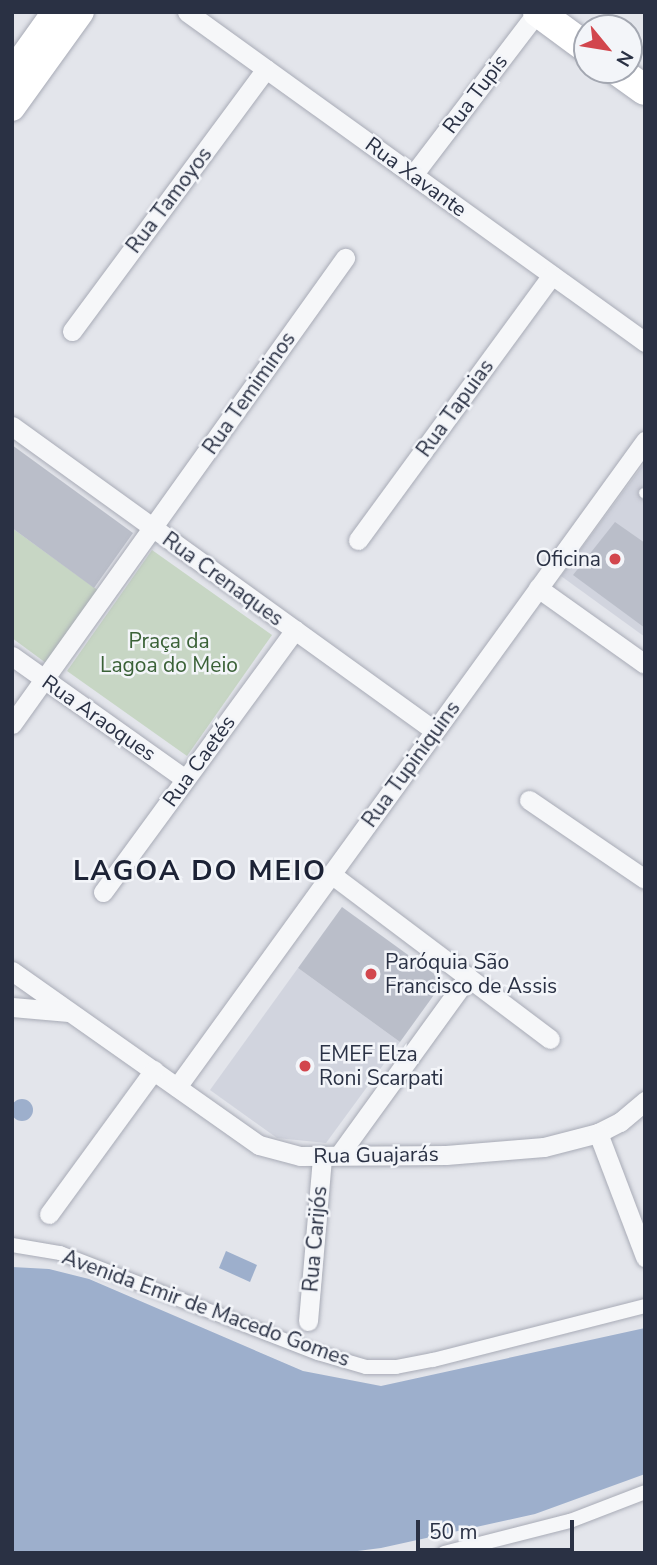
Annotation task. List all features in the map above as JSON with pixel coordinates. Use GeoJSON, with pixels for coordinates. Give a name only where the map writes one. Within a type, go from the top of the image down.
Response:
{"type":"FeatureCollection","features":[{"type":"Feature","properties":{"kind":"main road"},"geometry":{"type":"LineString","coordinates":[[12,72],[55,12]]}},
{"type":"Feature","properties":{"kind":"main road"},"geometry":{"type":"LineString","coordinates":[[12,108],[81,12]]}},
{"type":"Feature","properties":{"kind":"main road"},"geometry":{"type":"LineString","coordinates":[[537,12],[573,38]]}},
{"type":"Feature","properties":{"kind":"street","name":"Rua Xavante"},"geometry":{"type":"LineString","coordinates":[[187,12],[645,342]]}},
{"type":"Feature","properties":{"kind":"street","name":"Rua Tupis"},"geometry":{"type":"LineString","coordinates":[[413,175],[537,12]]}},
{"type":"Feature","properties":{"kind":"street","name":"Rua Tamoyos"},"geometry":{"type":"LineString","coordinates":[[72,331],[266,69]]}},
{"type":"Feature","properties":{"kind":"street","name":"Rua Temiminos"},"geometry":{"type":"LineString","coordinates":[[12,724],[345,258]]}},
{"type":"Feature","properties":{"kind":"street","name":"Rua Tapuias"},"geometry":{"type":"LineString","coordinates":[[358,540],[552,275]]}},
{"type":"Feature","properties":{"kind":"street","name":"Rua Crenaques"},"geometry":{"type":"LineString","coordinates":[[12,426],[435,731]]}},
{"type":"Feature","properties":{"kind":"street","name":"Rua Tupiniquins"},"geometry":{"type":"LineString","coordinates":[[177,1087],[645,441]]}},
{"type":"Feature","properties":{"kind":"street"},"geometry":{"type":"LineString","coordinates":[[538,588],[645,664]]}},
{"type":"Feature","properties":{"kind":"street","name":"Rua Caetés"},"geometry":{"type":"LineString","coordinates":[[103,892],[295,630]]}},
{"type":"Feature","properties":{"kind":"street","name":"Rua Araoques"},"geometry":{"type":"LineString","coordinates":[[12,656],[185,779]]}},
{"type":"Feature","properties":{"kind":"street"},"geometry":{"type":"LineString","coordinates":[[529,800],[645,879]]}},
{"type":"Feature","properties":{"kind":"street"},"geometry":{"type":"LineString","coordinates":[[331,874],[550,1039]]}},
{"type":"Feature","properties":{"kind":"street"},"geometry":{"type":"LineString","coordinates":[[12,971],[70,1012]]}},
{"type":"Feature","properties":{"kind":"street"},"geometry":{"type":"LineString","coordinates":[[331,1156],[468,978]]}},
{"type":"Feature","properties":{"kind":"street","name":"Rua Guajarás"},"geometry":{"type":"LineString","coordinates":[[12,1007],[70,1012],[259,1145],[331,1156],[446,1155],[544,1147],[598,1133],[620,1122],[645,1101]]}},
{"type":"Feature","properties":{"kind":"street"},"geometry":{"type":"LineString","coordinates":[[49,1214],[154,1070]]}},
{"type":"Feature","properties":{"kind":"street"},"geometry":{"type":"LineString","coordinates":[[598,1133],[645,1257]]}},
{"type":"Feature","properties":{"kind":"street","name":"Rua Carijós"},"geometry":{"type":"LineString","coordinates":[[308,1321],[331,1156]]}},
{"type":"Feature","properties":{"kind":"street","name":"Avenida Emir de Macedo Gomes"},"geometry":{"type":"LineString","coordinates":[[12,1245],[60,1253],[318,1353],[366,1367],[396,1367],[433,1360],[645,1307]]}},
{"type":"Feature","properties":{"kind":"street"},"geometry":{"type":"LineString","coordinates":[[444,1553],[570,1521],[645,1492]]}},
{"type":"Feature","properties":{"kind":"shaded area"},"geometry":{"type":"Polygon","coordinates":[[[645,462],[645,637],[561,576],[645,462]]]}},
{"type":"Feature","properties":{"kind":"shaded area","name":"EMEF Elza Roni Scarpati"},"geometry":{"type":"Polygon","coordinates":[[[298,968],[400,1042],[326,1143],[277,1138],[210,1090],[298,968]]]}},
{"type":"Feature","properties":{"kind":"green space"},"geometry":{"type":"Polygon","coordinates":[[[12,528],[99,591],[46,663],[12,638],[12,528]]]}},
{"type":"Feature","properties":{"kind":"green space","name":"Praça da Lagoa do Meio"},"geometry":{"type":"Polygon","coordinates":[[[152,550],[272,635],[187,756],[67,671],[152,550]]]}},
{"type":"Feature","properties":{"kind":"water"},"geometry":{"type":"Polygon","coordinates":[[[22,1099],[30,1102],[33,1110],[30,1118],[22,1121],[14,1118],[11,1110],[14,1102],[22,1099]]]}},
{"type":"Feature","properties":{"kind":"water"},"geometry":{"type":"Polygon","coordinates":[[[226,1251],[257,1265],[250,1282],[219,1268],[226,1251]]]}},
{"type":"Feature","properties":{"kind":"water"},"geometry":{"type":"Polygon","coordinates":[[[12,1267],[49,1269],[89,1279],[303,1371],[381,1386],[645,1328],[645,1474],[535,1514],[381,1548],[342,1553],[12,1553],[12,1267]]]}},
{"type":"Feature","properties":{"kind":"building"},"geometry":{"type":"Polygon","coordinates":[[[12,445],[133,533],[94,588],[12,528],[12,445]]]}},
{"type":"Feature","properties":{"kind":"building","name":"Oficina"},"geometry":{"type":"Polygon","coordinates":[[[615,522],[645,543],[645,628],[573,575],[615,522]]]}},
{"type":"Feature","properties":{"kind":"building","name":"Paróquia São Francisco de Assis"},"geometry":{"type":"Polygon","coordinates":[[[342,907],[444,981],[400,1042],[298,968],[342,907]]]}},
{"type":"Feature","properties":{"kind":"place","name":"Oficina"},"geometry":{"type":"Point","coordinates":[615,559]}},
{"type":"Feature","properties":{"kind":"place","name":"Paróquia São Francisco de Assis"},"geometry":{"type":"Point","coordinates":[371,974]}},
{"type":"Feature","properties":{"kind":"place","name":"EMEF Elza Roni Scarpati"},"geometry":{"type":"Point","coordinates":[305,1066]}},
{"type":"Feature","properties":{"kind":"district","name":"LAGOA DO MEIO"},"geometry":{"type":"Point","coordinates":[200,871]}}]}
